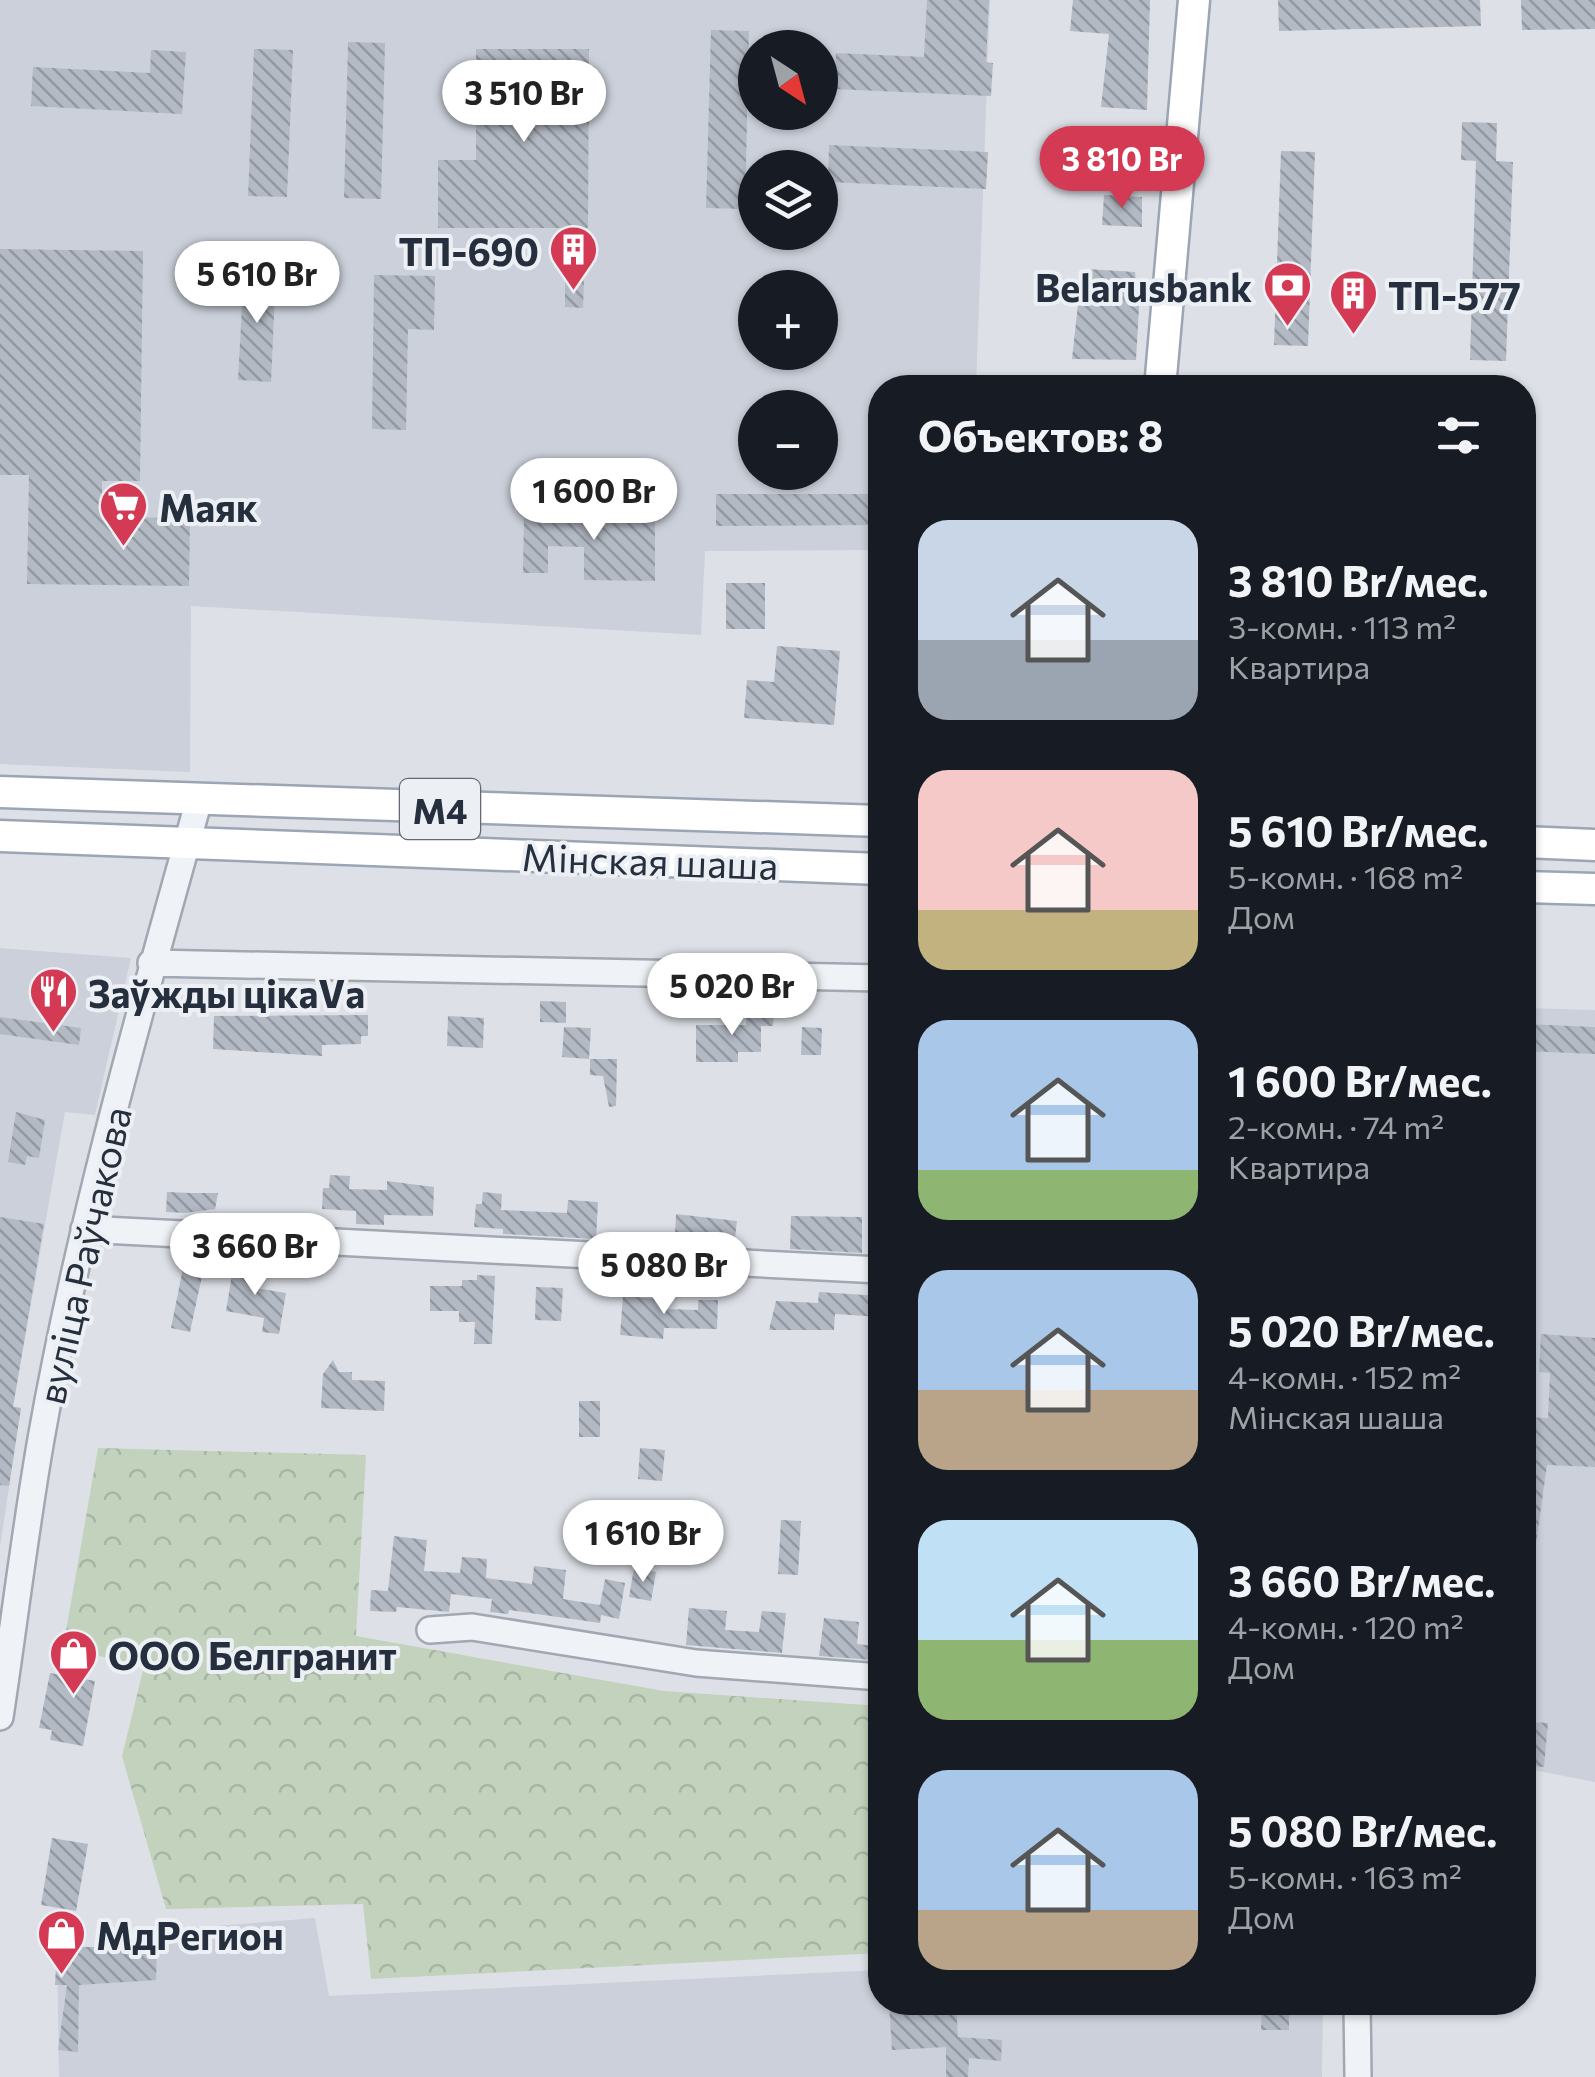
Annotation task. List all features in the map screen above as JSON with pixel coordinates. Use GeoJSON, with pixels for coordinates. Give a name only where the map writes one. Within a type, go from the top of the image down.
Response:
{"type":"FeatureCollection","features":[{"type":"Feature","properties":{"kind":"main road"},"geometry":{"type":"LineString","coordinates":[[1161,375],[1194,0]]}},
{"type":"Feature","properties":{"kind":"main road","name":"Мінская шаша"},"geometry":{"type":"LineString","coordinates":[[0,792],[868,821]]}},
{"type":"Feature","properties":{"kind":"main road","name":"Мінская шаша"},"geometry":{"type":"LineString","coordinates":[[0,836],[868,869]]}},
{"type":"Feature","properties":{"kind":"main road"},"geometry":{"type":"LineString","coordinates":[[1536,843],[1595,845]]}},
{"type":"Feature","properties":{"kind":"main road"},"geometry":{"type":"LineString","coordinates":[[1536,888],[1595,890]]}},
{"type":"Feature","properties":{"kind":"street","name":"вуліца Раўчакова"},"geometry":{"type":"LineString","coordinates":[[0,1717],[41,1439],[84,1229],[151,962],[199,800]]}},
{"type":"Feature","properties":{"kind":"street"},"geometry":{"type":"LineString","coordinates":[[151,962],[868,978]]}},
{"type":"Feature","properties":{"kind":"street"},"geometry":{"type":"LineString","coordinates":[[84,1229],[868,1269]]}},
{"type":"Feature","properties":{"kind":"street"},"geometry":{"type":"LineString","coordinates":[[430,1630],[472,1627],[696,1664],[868,1675]]}},
{"type":"Feature","properties":{"kind":"street"},"geometry":{"type":"LineString","coordinates":[[1357,2015],[1358,2077]]}},
{"type":"Feature","properties":{"kind":"shaded area"},"geometry":{"type":"Polygon","coordinates":[[[0,0],[990,0],[976,375],[868,375],[868,550],[705,551],[701,635],[191,606],[190,772],[0,764],[0,0]]]}},
{"type":"Feature","properties":{"kind":"shaded area"},"geometry":{"type":"Polygon","coordinates":[[[0,948],[131,958],[95,1115],[65,1112],[13,1406],[21,1408],[0,1547],[0,948]]]}},
{"type":"Feature","properties":{"kind":"shaded area"},"geometry":{"type":"Polygon","coordinates":[[[1536,1008],[1595,1010],[1595,1782],[1536,1771],[1536,1008]]]}},
{"type":"Feature","properties":{"kind":"shaded area"},"geometry":{"type":"Polygon","coordinates":[[[315,1918],[329,1996],[868,1971],[868,2015],[1323,2015],[1322,2077],[59,2077],[57,1947],[156,1947],[153,1931],[315,1918]]]}},
{"type":"Feature","properties":{"kind":"green space"},"geometry":{"type":"Polygon","coordinates":[[[98,1448],[366,1455],[356,1636],[664,1691],[868,1705],[868,1954],[371,1979],[363,1904],[166,1909],[122,1756],[144,1666],[63,1648],[98,1448]]]}},
{"type":"Feature","properties":{"kind":"building"},"geometry":{"type":"Polygon","coordinates":[[[927,0],[989,0],[986,62],[993,63],[991,96],[838,89],[838,53],[924,57],[927,0]]]}},
{"type":"Feature","properties":{"kind":"building"},"geometry":{"type":"Polygon","coordinates":[[[1073,0],[1150,0],[1147,110],[1101,107],[1109,34],[1070,31],[1073,0]]]}},
{"type":"Feature","properties":{"kind":"building"},"geometry":{"type":"Polygon","coordinates":[[[1278,0],[1480,0],[1481,26],[1279,31],[1278,0]]]}},
{"type":"Feature","properties":{"kind":"building"},"geometry":{"type":"Polygon","coordinates":[[[1521,0],[1595,0],[1595,29],[1522,30],[1521,0]]]}},
{"type":"Feature","properties":{"kind":"building"},"geometry":{"type":"Polygon","coordinates":[[[711,30],[738,31],[738,130],[747,130],[746,150],[738,150],[738,209],[706,208],[711,30]]]}},
{"type":"Feature","properties":{"kind":"building"},"geometry":{"type":"Polygon","coordinates":[[[348,42],[385,43],[381,199],[344,198],[348,42]]]}},
{"type":"Feature","properties":{"kind":"building"},"geometry":{"type":"Polygon","coordinates":[[[254,49],[293,50],[287,197],[248,196],[254,49]]]}},
{"type":"Feature","properties":{"kind":"building"},"geometry":{"type":"Polygon","coordinates":[[[476,49],[589,49],[588,228],[438,228],[438,160],[476,160],[476,49]]]}},
{"type":"Feature","properties":{"kind":"building"},"geometry":{"type":"Polygon","coordinates":[[[151,50],[186,52],[182,114],[31,106],[33,67],[150,73],[151,50]]]}},
{"type":"Feature","properties":{"kind":"building"},"geometry":{"type":"Polygon","coordinates":[[[1462,122],[1497,123],[1496,161],[1513,162],[1506,361],[1470,360],[1476,161],[1461,160],[1462,122]]]}},
{"type":"Feature","properties":{"kind":"building"},"geometry":{"type":"Polygon","coordinates":[[[829,145],[988,152],[986,189],[838,182],[838,150],[829,150],[829,145]]]}},
{"type":"Feature","properties":{"kind":"building"},"geometry":{"type":"Polygon","coordinates":[[[1281,151],[1315,152],[1308,346],[1274,345],[1281,151]]]}},
{"type":"Feature","properties":{"kind":"building"},"geometry":{"type":"Polygon","coordinates":[[[1104,195],[1142,197],[1142,227],[1102,225],[1104,195]]]}},
{"type":"Feature","properties":{"kind":"building"},"geometry":{"type":"Polygon","coordinates":[[[0,249],[143,251],[140,481],[102,481],[102,517],[190,518],[189,586],[27,584],[29,475],[0,475],[0,249]]]}},
{"type":"Feature","properties":{"kind":"building"},"geometry":{"type":"Polygon","coordinates":[[[244,269],[276,270],[271,382],[238,380],[244,269]]]}},
{"type":"Feature","properties":{"kind":"building"},"geometry":{"type":"Polygon","coordinates":[[[1087,269],[1135,272],[1139,308],[1136,360],[1072,359],[1078,304],[1087,269]]]}},
{"type":"Feature","properties":{"kind":"building"},"geometry":{"type":"Polygon","coordinates":[[[374,275],[435,276],[434,330],[408,329],[406,430],[372,429],[374,275]]]}},
{"type":"Feature","properties":{"kind":"building","name":"ТП-690"},"geometry":{"type":"Polygon","coordinates":[[[565,277],[584,277],[583,308],[565,307],[565,277]]]}},
{"type":"Feature","properties":{"kind":"building"},"geometry":{"type":"Polygon","coordinates":[[[716,494],[868,494],[868,525],[716,526],[716,494]]]}},
{"type":"Feature","properties":{"kind":"building"},"geometry":{"type":"Polygon","coordinates":[[[524,511],[655,512],[655,581],[584,580],[584,547],[548,546],[548,573],[523,573],[524,511]]]}},
{"type":"Feature","properties":{"kind":"building"},"geometry":{"type":"Polygon","coordinates":[[[726,583],[765,583],[765,629],[726,629],[726,583]]]}},
{"type":"Feature","properties":{"kind":"building"},"geometry":{"type":"Polygon","coordinates":[[[777,646],[840,651],[834,725],[744,718],[747,680],[774,682],[777,646]]]}},
{"type":"Feature","properties":{"kind":"building"},"geometry":{"type":"Polygon","coordinates":[[[540,1001],[566,1002],[566,1023],[540,1022],[540,1001]]]}},
{"type":"Feature","properties":{"kind":"building"},"geometry":{"type":"Polygon","coordinates":[[[746,1009],[774,1009],[773,1026],[761,1026],[761,1052],[738,1052],[738,1062],[696,1062],[696,1025],[746,1025],[746,1009]]]}},
{"type":"Feature","properties":{"kind":"building"},"geometry":{"type":"Polygon","coordinates":[[[368,1015],[368,1036],[361,1036],[361,1044],[322,1045],[322,1056],[213,1049],[214,1016],[368,1015]]]}},
{"type":"Feature","properties":{"kind":"building"},"geometry":{"type":"Polygon","coordinates":[[[448,1016],[484,1018],[483,1048],[447,1046],[448,1016]]]}},
{"type":"Feature","properties":{"kind":"building"},"geometry":{"type":"Polygon","coordinates":[[[0,1017],[81,1028],[79,1045],[0,1034],[0,1017]]]}},
{"type":"Feature","properties":{"kind":"building"},"geometry":{"type":"Polygon","coordinates":[[[1536,1024],[1595,1027],[1595,1054],[1536,1052],[1536,1024]]]}},
{"type":"Feature","properties":{"kind":"building"},"geometry":{"type":"Polygon","coordinates":[[[564,1027],[591,1028],[589,1059],[562,1057],[564,1027]]]}},
{"type":"Feature","properties":{"kind":"building"},"geometry":{"type":"Polygon","coordinates":[[[802,1027],[822,1028],[821,1055],[801,1055],[802,1027]]]}},
{"type":"Feature","properties":{"kind":"building"},"geometry":{"type":"Polygon","coordinates":[[[590,1059],[617,1059],[616,1106],[609,1107],[603,1076],[590,1075],[590,1059]]]}},
{"type":"Feature","properties":{"kind":"building"},"geometry":{"type":"Polygon","coordinates":[[[16,1112],[45,1120],[39,1158],[27,1156],[25,1165],[8,1162],[16,1112]]]}},
{"type":"Feature","properties":{"kind":"building"},"geometry":{"type":"Polygon","coordinates":[[[330,1175],[350,1176],[349,1189],[387,1190],[387,1181],[434,1187],[433,1216],[384,1215],[384,1225],[356,1224],[356,1211],[322,1209],[323,1188],[329,1188],[330,1175]]]}},
{"type":"Feature","properties":{"kind":"building"},"geometry":{"type":"Polygon","coordinates":[[[167,1192],[218,1193],[215,1209],[185,1213],[166,1212],[167,1192]]]}},
{"type":"Feature","properties":{"kind":"building"},"geometry":{"type":"Polygon","coordinates":[[[483,1192],[502,1194],[501,1210],[567,1213],[568,1200],[598,1202],[596,1239],[503,1234],[503,1229],[474,1227],[476,1204],[482,1204],[483,1192]]]}},
{"type":"Feature","properties":{"kind":"building"},"geometry":{"type":"Polygon","coordinates":[[[676,1214],[737,1221],[734,1246],[695,1244],[695,1237],[675,1236],[676,1214]]]}},
{"type":"Feature","properties":{"kind":"building"},"geometry":{"type":"Polygon","coordinates":[[[791,1216],[862,1217],[862,1253],[790,1249],[791,1216]]]}},
{"type":"Feature","properties":{"kind":"building"},"geometry":{"type":"Polygon","coordinates":[[[0,1217],[44,1224],[13,1407],[21,1408],[9,1486],[0,1485],[0,1217]]]}},
{"type":"Feature","properties":{"kind":"building"},"geometry":{"type":"Polygon","coordinates":[[[234,1262],[260,1266],[256,1288],[286,1293],[279,1334],[262,1332],[264,1318],[226,1311],[234,1262]]]}},
{"type":"Feature","properties":{"kind":"building"},"geometry":{"type":"Polygon","coordinates":[[[184,1263],[204,1267],[190,1332],[171,1328],[184,1263]]]}},
{"type":"Feature","properties":{"kind":"building"},"geometry":{"type":"Polygon","coordinates":[[[477,1275],[495,1276],[492,1344],[474,1344],[475,1322],[459,1322],[459,1311],[430,1311],[430,1286],[462,1286],[462,1280],[477,1280],[477,1275]]]}},
{"type":"Feature","properties":{"kind":"building"},"geometry":{"type":"Polygon","coordinates":[[[536,1287],[563,1288],[561,1321],[535,1320],[536,1287]]]}},
{"type":"Feature","properties":{"kind":"building"},"geometry":{"type":"Polygon","coordinates":[[[819,1292],[868,1295],[868,1316],[835,1314],[834,1330],[769,1330],[776,1301],[818,1303],[819,1292]]]}},
{"type":"Feature","properties":{"kind":"building"},"geometry":{"type":"Polygon","coordinates":[[[623,1296],[666,1300],[666,1309],[698,1310],[698,1300],[718,1300],[717,1329],[664,1328],[663,1339],[620,1335],[623,1296]]]}},
{"type":"Feature","properties":{"kind":"building"},"geometry":{"type":"Polygon","coordinates":[[[1541,1334],[1595,1338],[1595,1467],[1547,1465],[1536,1544],[1536,1418],[1548,1418],[1550,1373],[1539,1372],[1541,1334]]]}},
{"type":"Feature","properties":{"kind":"building"},"geometry":{"type":"Polygon","coordinates":[[[333,1360],[339,1372],[352,1372],[352,1380],[385,1381],[384,1411],[321,1408],[323,1374],[333,1360]]]}},
{"type":"Feature","properties":{"kind":"building"},"geometry":{"type":"Polygon","coordinates":[[[579,1401],[600,1401],[600,1437],[579,1437],[579,1401]]]}},
{"type":"Feature","properties":{"kind":"building"},"geometry":{"type":"Polygon","coordinates":[[[640,1448],[665,1450],[662,1481],[638,1479],[640,1448]]]}},
{"type":"Feature","properties":{"kind":"building"},"geometry":{"type":"Polygon","coordinates":[[[781,1520],[801,1521],[798,1575],[778,1574],[781,1520]]]}},
{"type":"Feature","properties":{"kind":"building"},"geometry":{"type":"Polygon","coordinates":[[[394,1536],[427,1540],[424,1571],[460,1573],[462,1557],[487,1559],[486,1578],[532,1584],[534,1566],[566,1570],[563,1599],[600,1605],[605,1579],[625,1583],[619,1619],[601,1615],[600,1623],[509,1610],[508,1614],[490,1612],[492,1599],[451,1594],[449,1612],[397,1607],[396,1612],[370,1611],[371,1590],[388,1591],[394,1536]]]}},
{"type":"Feature","properties":{"kind":"building"},"geometry":{"type":"Polygon","coordinates":[[[634,1568],[656,1572],[651,1601],[629,1597],[634,1568]]]}},
{"type":"Feature","properties":{"kind":"building"},"geometry":{"type":"Polygon","coordinates":[[[689,1608],[727,1611],[725,1630],[759,1632],[762,1611],[786,1613],[782,1653],[686,1645],[689,1608]]]}},
{"type":"Feature","properties":{"kind":"building"},"geometry":{"type":"Polygon","coordinates":[[[824,1618],[859,1622],[857,1644],[868,1645],[868,1660],[819,1656],[824,1618]]]}},
{"type":"Feature","properties":{"kind":"building"},"geometry":{"type":"Polygon","coordinates":[[[50,1673],[95,1681],[83,1746],[50,1740],[52,1730],[39,1728],[50,1673]]]}},
{"type":"Feature","properties":{"kind":"building"},"geometry":{"type":"Polygon","coordinates":[[[1536,1722],[1548,1723],[1544,1767],[1536,1766],[1536,1722]]]}},
{"type":"Feature","properties":{"kind":"building"},"geometry":{"type":"Polygon","coordinates":[[[52,1838],[88,1844],[76,1911],[41,1905],[52,1838]]]}},
{"type":"Feature","properties":{"kind":"building"},"geometry":{"type":"Polygon","coordinates":[[[57,1947],[157,1947],[156,1980],[79,1985],[78,2052],[58,2050],[67,1985],[55,1985],[57,1947]]]}},
{"type":"Feature","properties":{"kind":"building"},"geometry":{"type":"Polygon","coordinates":[[[890,2015],[957,2015],[958,2037],[1002,2040],[1001,2061],[969,2058],[968,2077],[946,2077],[946,2047],[892,2050],[890,2015]]]}},
{"type":"Feature","properties":{"kind":"building"},"geometry":{"type":"Polygon","coordinates":[[[1262,2015],[1289,2015],[1289,2030],[1261,2030],[1262,2015]]]}},
{"type":"Feature","properties":{"kind":"place","name":"ТП-690"},"geometry":{"type":"Point","coordinates":[574,292]}},
{"type":"Feature","properties":{"kind":"place","name":"Belarusbank"},"geometry":{"type":"Point","coordinates":[1287,328]}},
{"type":"Feature","properties":{"kind":"place","name":"ТП-577"},"geometry":{"type":"Point","coordinates":[1353,336]}},
{"type":"Feature","properties":{"kind":"place","name":"Маяк"},"geometry":{"type":"Point","coordinates":[124,548]}},
{"type":"Feature","properties":{"kind":"place","name":"Заўжды цікаVа"},"geometry":{"type":"Point","coordinates":[53,1034]}},
{"type":"Feature","properties":{"kind":"place","name":"ООО Белгранит"},"geometry":{"type":"Point","coordinates":[73,1696]}},
{"type":"Feature","properties":{"kind":"place","name":"МдРегион"},"geometry":{"type":"Point","coordinates":[61,1976]}}]}
